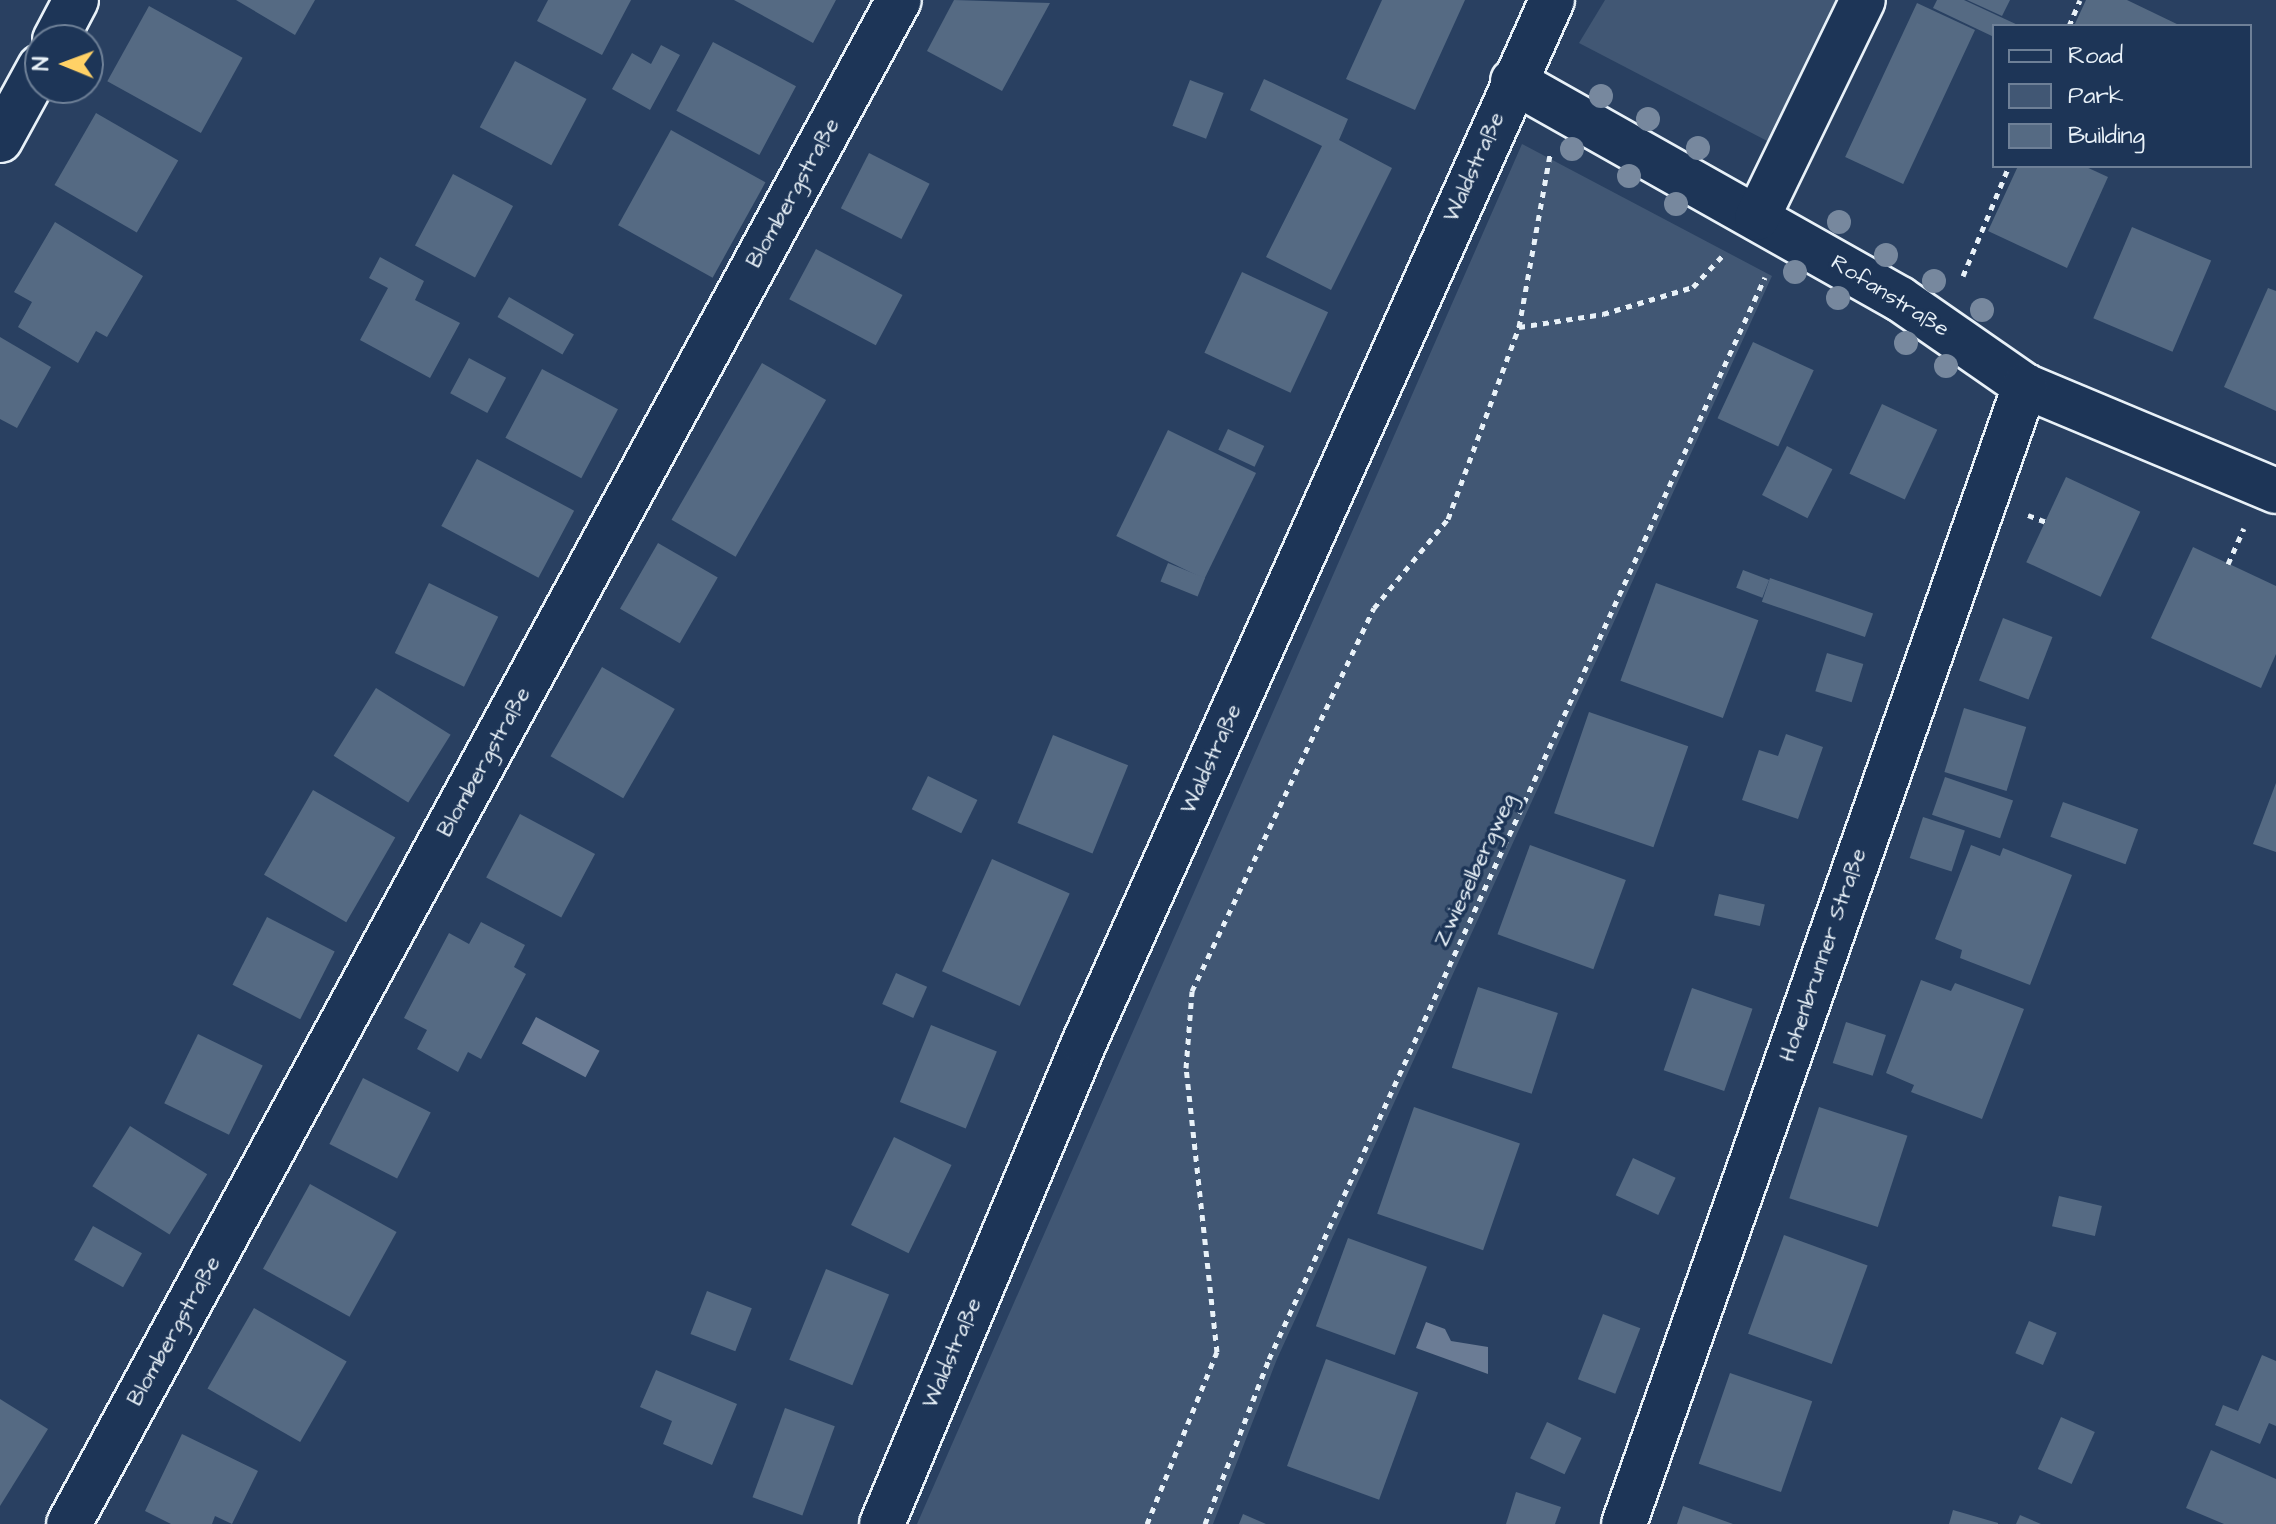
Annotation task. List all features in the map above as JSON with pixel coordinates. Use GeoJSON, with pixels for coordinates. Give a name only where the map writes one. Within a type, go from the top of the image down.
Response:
{"type":"FeatureCollection","features":[{"type":"Feature","properties":{"kind":"street"},"geometry":{"type":"LineString","coordinates":[[63,24],[76,0]]}},
{"type":"Feature","properties":{"kind":"street","name":"Blombergstraße"},"geometry":{"type":"LineString","coordinates":[[69,1524],[899,0]]}},
{"type":"Feature","properties":{"kind":"street","name":"Waldstraße"},"geometry":{"type":"LineString","coordinates":[[882,1524],[1084,1043],[1513,81],[1552,0]]}},
{"type":"Feature","properties":{"kind":"street"},"geometry":{"type":"LineString","coordinates":[[1771,226],[1863,0]]}},
{"type":"Feature","properties":{"kind":"street","name":"Rofanstraße"},"geometry":{"type":"LineString","coordinates":[[1513,81],[1900,299],[2025,386],[2261,506]]}},
{"type":"Feature","properties":{"kind":"street"},"geometry":{"type":"LineString","coordinates":[[0,140],[24,96]]}},
{"type":"Feature","properties":{"kind":"street","name":"Hohenbrunner Straße"},"geometry":{"type":"LineString","coordinates":[[1624,1524],[2025,386]]}},
{"type":"Feature","properties":{"kind":"path"},"geometry":{"type":"LineString","coordinates":[[2070,24],[2080,0]]}},
{"type":"Feature","properties":{"kind":"path"},"geometry":{"type":"LineString","coordinates":[[1147,1524],[1217,1352],[1186,1068],[1192,991],[1374,608],[1448,519],[1519,327],[1550,151],[1513,81]]}},
{"type":"Feature","properties":{"kind":"path"},"geometry":{"type":"LineString","coordinates":[[1963,276],[2008,168]]}},
{"type":"Feature","properties":{"kind":"path"},"geometry":{"type":"LineString","coordinates":[[1519,327],[1603,314],[1693,287],[1771,226]]}},
{"type":"Feature","properties":{"kind":"path","name":"Zwieselbergweg"},"geometry":{"type":"LineString","coordinates":[[1205,1524],[1269,1359],[1771,226]]}},
{"type":"Feature","properties":{"kind":"path"},"geometry":{"type":"LineString","coordinates":[[2228,564],[2261,506]]}},
{"type":"Feature","properties":{"kind":"green space"},"geometry":{"type":"Polygon","coordinates":[[[1605,0],[1837,0],[1773,144],[1579,43],[1605,0]]]}},
{"type":"Feature","properties":{"kind":"green space"},"geometry":{"type":"Polygon","coordinates":[[[1522,144],[1772,276],[1277,1359],[1213,1524],[917,1524],[1522,144]]]}},
{"type":"Feature","properties":{"kind":"shaded area"},"geometry":{"type":"Polygon","coordinates":[[[536,1017],[600,1051],[585,1077],[522,1043],[536,1017]]]}},
{"type":"Feature","properties":{"kind":"shaded area"},"geometry":{"type":"Polygon","coordinates":[[[1426,1322],[1445,1329],[1451,1341],[1488,1347],[1488,1374],[1416,1348],[1426,1322]]]}},
{"type":"Feature","properties":{"kind":"building"},"geometry":{"type":"Polygon","coordinates":[[[236,0],[315,0],[295,35],[236,0]]]}},
{"type":"Feature","properties":{"kind":"building"},"geometry":{"type":"Polygon","coordinates":[[[548,0],[631,0],[602,55],[537,21],[548,0]]]}},
{"type":"Feature","properties":{"kind":"building"},"geometry":{"type":"Polygon","coordinates":[[[734,0],[836,0],[813,43],[734,0]]]}},
{"type":"Feature","properties":{"kind":"building"},"geometry":{"type":"Polygon","coordinates":[[[954,0],[1050,3],[1002,91],[927,51],[954,0]]]}},
{"type":"Feature","properties":{"kind":"building"},"geometry":{"type":"Polygon","coordinates":[[[1382,0],[1465,0],[1415,110],[1346,79],[1382,0]]]}},
{"type":"Feature","properties":{"kind":"building"},"geometry":{"type":"Polygon","coordinates":[[[1937,0],[1964,0],[2016,24],[1992,24],[1992,36],[1933,8],[1937,0]]]}},
{"type":"Feature","properties":{"kind":"building"},"geometry":{"type":"Polygon","coordinates":[[[1967,0],[2010,0],[2002,16],[1967,0]]]}},
{"type":"Feature","properties":{"kind":"building"},"geometry":{"type":"Polygon","coordinates":[[[2086,0],[2127,0],[2177,24],[2075,24],[2086,0]]]}},
{"type":"Feature","properties":{"kind":"building"},"geometry":{"type":"Polygon","coordinates":[[[1917,3],[1975,30],[1903,184],[1845,157],[1917,3]]]}},
{"type":"Feature","properties":{"kind":"building"},"geometry":{"type":"Polygon","coordinates":[[[149,6],[243,58],[201,133],[107,81],[149,6]]]}},
{"type":"Feature","properties":{"kind":"building"},"geometry":{"type":"Polygon","coordinates":[[[713,42],[796,86],[759,155],[676,111],[713,42]]]}},
{"type":"Feature","properties":{"kind":"building"},"geometry":{"type":"Polygon","coordinates":[[[661,45],[680,55],[650,110],[612,89],[632,53],[651,64],[661,45]]]}},
{"type":"Feature","properties":{"kind":"building"},"geometry":{"type":"Polygon","coordinates":[[[515,61],[587,99],[551,165],[480,127],[515,61]]]}},
{"type":"Feature","properties":{"kind":"building"},"geometry":{"type":"Polygon","coordinates":[[[1264,79],[1348,119],[1339,140],[1392,168],[1331,290],[1266,257],[1322,146],[1250,110],[1264,79]]]}},
{"type":"Feature","properties":{"kind":"building"},"geometry":{"type":"Polygon","coordinates":[[[1190,80],[1224,93],[1206,139],[1172,126],[1190,80]]]}},
{"type":"Feature","properties":{"kind":"building"},"geometry":{"type":"Polygon","coordinates":[[[96,113],[178,160],[137,232],[55,185],[96,113]]]}},
{"type":"Feature","properties":{"kind":"building"},"geometry":{"type":"Polygon","coordinates":[[[671,130],[765,182],[713,278],[618,225],[671,130]]]}},
{"type":"Feature","properties":{"kind":"building"},"geometry":{"type":"Polygon","coordinates":[[[869,153],[930,184],[901,239],[841,208],[869,153]]]}},
{"type":"Feature","properties":{"kind":"building"},"geometry":{"type":"Polygon","coordinates":[[[2017,168],[2088,168],[2108,177],[2067,268],[1988,231],[2017,168]]]}},
{"type":"Feature","properties":{"kind":"building"},"geometry":{"type":"Polygon","coordinates":[[[453,174],[513,206],[475,277],[415,246],[453,174]]]}},
{"type":"Feature","properties":{"kind":"building"},"geometry":{"type":"Polygon","coordinates":[[[55,222],[143,276],[107,337],[96,331],[78,363],[18,327],[32,302],[14,292],[55,222]]]}},
{"type":"Feature","properties":{"kind":"building"},"geometry":{"type":"Polygon","coordinates":[[[2132,227],[2211,261],[2172,352],[2093,318],[2132,227]]]}},
{"type":"Feature","properties":{"kind":"building"},"geometry":{"type":"Polygon","coordinates":[[[816,249],[903,295],[876,345],[789,299],[816,249]]]}},
{"type":"Feature","properties":{"kind":"building"},"geometry":{"type":"Polygon","coordinates":[[[380,257],[424,281],[415,300],[460,323],[430,378],[360,340],[388,288],[369,278],[380,257]]]}},
{"type":"Feature","properties":{"kind":"building"},"geometry":{"type":"Polygon","coordinates":[[[1242,272],[1328,312],[1290,393],[1204,353],[1242,272]]]}},
{"type":"Feature","properties":{"kind":"building"},"geometry":{"type":"Polygon","coordinates":[[[2268,288],[2276,291],[2276,411],[2224,387],[2268,288]]]}},
{"type":"Feature","properties":{"kind":"building"},"geometry":{"type":"Polygon","coordinates":[[[509,297],[574,334],[562,354],[498,317],[509,297]]]}},
{"type":"Feature","properties":{"kind":"building"},"geometry":{"type":"Polygon","coordinates":[[[0,337],[51,367],[17,428],[0,419],[0,337]]]}},
{"type":"Feature","properties":{"kind":"building"},"geometry":{"type":"Polygon","coordinates":[[[1753,342],[1814,370],[1778,446],[1718,418],[1753,342]]]}},
{"type":"Feature","properties":{"kind":"building"},"geometry":{"type":"Polygon","coordinates":[[[469,358],[506,378],[487,413],[450,393],[469,358]]]}},
{"type":"Feature","properties":{"kind":"building"},"geometry":{"type":"Polygon","coordinates":[[[762,363],[826,400],[736,557],[672,520],[762,363]]]}},
{"type":"Feature","properties":{"kind":"building"},"geometry":{"type":"Polygon","coordinates":[[[542,369],[618,409],[581,478],[505,438],[542,369]]]}},
{"type":"Feature","properties":{"kind":"building"},"geometry":{"type":"Polygon","coordinates":[[[1882,404],[1937,430],[1905,500],[1849,474],[1882,404]]]}},
{"type":"Feature","properties":{"kind":"building"},"geometry":{"type":"Polygon","coordinates":[[[1228,429],[1264,446],[1255,467],[1218,450],[1228,429]]]}},
{"type":"Feature","properties":{"kind":"building"},"geometry":{"type":"Polygon","coordinates":[[[1168,430],[1256,473],[1204,579],[1116,536],[1168,430]]]}},
{"type":"Feature","properties":{"kind":"building"},"geometry":{"type":"Polygon","coordinates":[[[1787,446],[1832,469],[1807,518],[1762,495],[1787,446]]]}},
{"type":"Feature","properties":{"kind":"building"},"geometry":{"type":"Polygon","coordinates":[[[477,459],[574,511],[538,578],[441,526],[477,459]]]}},
{"type":"Feature","properties":{"kind":"building"},"geometry":{"type":"Polygon","coordinates":[[[2066,477],[2140,512],[2101,597],[2026,562],[2066,477]]]}},
{"type":"Feature","properties":{"kind":"building"},"geometry":{"type":"Polygon","coordinates":[[[658,543],[718,578],[680,643],[620,609],[658,543]]]}},
{"type":"Feature","properties":{"kind":"building"},"geometry":{"type":"Polygon","coordinates":[[[2193,547],[2276,586],[2276,654],[2261,688],[2151,638],[2193,547]]]}},
{"type":"Feature","properties":{"kind":"building"},"geometry":{"type":"Polygon","coordinates":[[[1168,563],[1205,578],[1198,597],[1161,582],[1168,563]]]}},
{"type":"Feature","properties":{"kind":"building"},"geometry":{"type":"Polygon","coordinates":[[[1743,570],[1769,580],[1762,598],[1736,588],[1743,570]]]}},
{"type":"Feature","properties":{"kind":"building"},"geometry":{"type":"Polygon","coordinates":[[[1770,578],[1873,613],[1865,637],[1762,602],[1770,578]]]}},
{"type":"Feature","properties":{"kind":"building"},"geometry":{"type":"Polygon","coordinates":[[[429,583],[498,617],[464,687],[395,653],[429,583]]]}},
{"type":"Feature","properties":{"kind":"building"},"geometry":{"type":"Polygon","coordinates":[[[1656,583],[1758,620],[1723,718],[1620,681],[1656,583]]]}},
{"type":"Feature","properties":{"kind":"building"},"geometry":{"type":"Polygon","coordinates":[[[2003,618],[2052,637],[2028,700],[1979,681],[2003,618]]]}},
{"type":"Feature","properties":{"kind":"building"},"geometry":{"type":"Polygon","coordinates":[[[1827,653],[1863,664],[1852,702],[1815,691],[1827,653]]]}},
{"type":"Feature","properties":{"kind":"building"},"geometry":{"type":"Polygon","coordinates":[[[602,667],[675,709],[623,798],[550,756],[602,667]]]}},
{"type":"Feature","properties":{"kind":"building"},"geometry":{"type":"Polygon","coordinates":[[[376,688],[451,735],[408,802],[334,756],[376,688]]]}},
{"type":"Feature","properties":{"kind":"building"},"geometry":{"type":"Polygon","coordinates":[[[1964,708],[2026,727],[2007,791],[1944,772],[1964,708]]]}},
{"type":"Feature","properties":{"kind":"building"},"geometry":{"type":"Polygon","coordinates":[[[1589,712],[1688,746],[1653,847],[1554,813],[1589,712]]]}},
{"type":"Feature","properties":{"kind":"building"},"geometry":{"type":"Polygon","coordinates":[[[1786,734],[1823,747],[1798,819],[1742,800],[1759,750],[1778,756],[1786,734]]]}},
{"type":"Feature","properties":{"kind":"building"},"geometry":{"type":"Polygon","coordinates":[[[1053,735],[1128,765],[1093,853],[1017,823],[1053,735]]]}},
{"type":"Feature","properties":{"kind":"building"},"geometry":{"type":"Polygon","coordinates":[[[928,776],[977,800],[961,833],[912,809],[928,776]]]}},
{"type":"Feature","properties":{"kind":"building"},"geometry":{"type":"Polygon","coordinates":[[[1945,777],[2013,800],[2000,838],[1932,815],[1945,777]]]}},
{"type":"Feature","properties":{"kind":"building"},"geometry":{"type":"Polygon","coordinates":[[[2276,783],[2276,852],[2253,844],[2276,783]]]}},
{"type":"Feature","properties":{"kind":"building"},"geometry":{"type":"Polygon","coordinates":[[[313,790],[395,838],[346,922],[264,875],[313,790]]]}},
{"type":"Feature","properties":{"kind":"building"},"geometry":{"type":"Polygon","coordinates":[[[2063,802],[2138,829],[2126,864],[2050,837],[2063,802]]]}},
{"type":"Feature","properties":{"kind":"building"},"geometry":{"type":"Polygon","coordinates":[[[520,814],[595,854],[561,917],[486,878],[520,814]]]}},
{"type":"Feature","properties":{"kind":"building"},"geometry":{"type":"Polygon","coordinates":[[[1923,817],[1965,831],[1952,871],[1910,858],[1923,817]]]}},
{"type":"Feature","properties":{"kind":"building"},"geometry":{"type":"Polygon","coordinates":[[[1530,845],[1626,880],[1593,969],[1498,934],[1530,845]]]}},
{"type":"Feature","properties":{"kind":"building"},"geometry":{"type":"Polygon","coordinates":[[[1971,845],[2000,856],[2003,848],[2072,875],[2030,985],[1960,958],[1962,950],[1935,939],[1971,845]]]}},
{"type":"Feature","properties":{"kind":"building"},"geometry":{"type":"Polygon","coordinates":[[[992,859],[1070,894],[1020,1006],[942,971],[992,859]]]}},
{"type":"Feature","properties":{"kind":"building"},"geometry":{"type":"Polygon","coordinates":[[[1719,894],[1765,905],[1760,926],[1714,915],[1719,894]]]}},
{"type":"Feature","properties":{"kind":"building"},"geometry":{"type":"Polygon","coordinates":[[[267,917],[335,952],[300,1019],[232,985],[267,917]]]}},
{"type":"Feature","properties":{"kind":"building"},"geometry":{"type":"Polygon","coordinates":[[[481,922],[525,945],[514,967],[526,974],[481,1059],[468,1052],[458,1072],[417,1049],[427,1030],[404,1018],[449,933],[469,944],[481,922]]]}},
{"type":"Feature","properties":{"kind":"building"},"geometry":{"type":"Polygon","coordinates":[[[896,973],[927,987],[913,1018],[882,1004],[896,973]]]}},
{"type":"Feature","properties":{"kind":"building"},"geometry":{"type":"Polygon","coordinates":[[[1921,980],[1951,991],[1955,983],[2024,1009],[1982,1119],[1911,1092],[1914,1085],[1886,1073],[1921,980]]]}},
{"type":"Feature","properties":{"kind":"building"},"geometry":{"type":"Polygon","coordinates":[[[1478,987],[1558,1013],[1532,1094],[1452,1068],[1478,987]]]}},
{"type":"Feature","properties":{"kind":"building"},"geometry":{"type":"Polygon","coordinates":[[[1692,988],[1753,1009],[1724,1091],[1664,1070],[1692,988]]]}},
{"type":"Feature","properties":{"kind":"building"},"geometry":{"type":"Polygon","coordinates":[[[1846,1022],[1886,1035],[1873,1076],[1833,1063],[1846,1022]]]}},
{"type":"Feature","properties":{"kind":"building"},"geometry":{"type":"Polygon","coordinates":[[[931,1025],[997,1052],[966,1129],[900,1102],[931,1025]]]}},
{"type":"Feature","properties":{"kind":"building"},"geometry":{"type":"Polygon","coordinates":[[[198,1034],[263,1066],[229,1135],[164,1103],[198,1034]]]}},
{"type":"Feature","properties":{"kind":"building"},"geometry":{"type":"Polygon","coordinates":[[[363,1078],[431,1113],[397,1178],[329,1144],[363,1078]]]}},
{"type":"Feature","properties":{"kind":"building"},"geometry":{"type":"Polygon","coordinates":[[[1414,1107],[1520,1143],[1483,1250],[1377,1214],[1414,1107]]]}},
{"type":"Feature","properties":{"kind":"building"},"geometry":{"type":"Polygon","coordinates":[[[1819,1107],[1907,1136],[1878,1227],[1789,1198],[1819,1107]]]}},
{"type":"Feature","properties":{"kind":"building"},"geometry":{"type":"Polygon","coordinates":[[[130,1126],[207,1174],[170,1234],[92,1186],[130,1126]]]}},
{"type":"Feature","properties":{"kind":"building"},"geometry":{"type":"Polygon","coordinates":[[[894,1137],[952,1165],[909,1253],[851,1225],[894,1137]]]}},
{"type":"Feature","properties":{"kind":"building"},"geometry":{"type":"Polygon","coordinates":[[[1633,1158],[1676,1178],[1658,1215],[1616,1195],[1633,1158]]]}},
{"type":"Feature","properties":{"kind":"building"},"geometry":{"type":"Polygon","coordinates":[[[310,1184],[397,1232],[350,1317],[263,1269],[310,1184]]]}},
{"type":"Feature","properties":{"kind":"building"},"geometry":{"type":"Polygon","coordinates":[[[2059,1196],[2102,1206],[2095,1236],[2052,1226],[2059,1196]]]}},
{"type":"Feature","properties":{"kind":"building"},"geometry":{"type":"Polygon","coordinates":[[[93,1226],[142,1253],[123,1287],[74,1260],[93,1226]]]}},
{"type":"Feature","properties":{"kind":"building"},"geometry":{"type":"Polygon","coordinates":[[[1784,1235],[1868,1265],[1832,1364],[1748,1334],[1784,1235]]]}},
{"type":"Feature","properties":{"kind":"building"},"geometry":{"type":"Polygon","coordinates":[[[1348,1238],[1427,1267],[1395,1355],[1316,1326],[1348,1238]]]}},
{"type":"Feature","properties":{"kind":"building"},"geometry":{"type":"Polygon","coordinates":[[[826,1269],[889,1294],[852,1385],[789,1360],[826,1269]]]}},
{"type":"Feature","properties":{"kind":"building"},"geometry":{"type":"Polygon","coordinates":[[[707,1291],[752,1308],[735,1351],[691,1334],[707,1291]]]}},
{"type":"Feature","properties":{"kind":"building"},"geometry":{"type":"Polygon","coordinates":[[[254,1308],[347,1362],[300,1442],[207,1389],[254,1308]]]}},
{"type":"Feature","properties":{"kind":"building"},"geometry":{"type":"Polygon","coordinates":[[[1603,1314],[1640,1328],[1615,1394],[1578,1379],[1603,1314]]]}},
{"type":"Feature","properties":{"kind":"building"},"geometry":{"type":"Polygon","coordinates":[[[2029,1321],[2057,1333],[2043,1365],[2015,1353],[2029,1321]]]}},
{"type":"Feature","properties":{"kind":"building"},"geometry":{"type":"Polygon","coordinates":[[[2262,1355],[2276,1361],[2276,1426],[2269,1423],[2260,1444],[2215,1425],[2223,1405],[2238,1411],[2262,1355]]]}},
{"type":"Feature","properties":{"kind":"building"},"geometry":{"type":"Polygon","coordinates":[[[1326,1359],[1418,1393],[1379,1500],[1287,1466],[1326,1359]]]}},
{"type":"Feature","properties":{"kind":"building"},"geometry":{"type":"Polygon","coordinates":[[[656,1370],[737,1404],[712,1465],[663,1444],[672,1421],[640,1407],[656,1370]]]}},
{"type":"Feature","properties":{"kind":"building"},"geometry":{"type":"Polygon","coordinates":[[[1730,1373],[1812,1401],[1781,1492],[1699,1464],[1730,1373]]]}},
{"type":"Feature","properties":{"kind":"building"},"geometry":{"type":"Polygon","coordinates":[[[0,1399],[48,1429],[0,1506],[0,1399]]]}},
{"type":"Feature","properties":{"kind":"building"},"geometry":{"type":"Polygon","coordinates":[[[785,1408],[835,1426],[802,1515],[753,1497],[785,1408]]]}},
{"type":"Feature","properties":{"kind":"building"},"geometry":{"type":"Polygon","coordinates":[[[2061,1417],[2095,1432],[2072,1484],[2038,1469],[2061,1417]]]}},
{"type":"Feature","properties":{"kind":"building"},"geometry":{"type":"Polygon","coordinates":[[[1547,1422],[1581,1438],[1565,1474],[1530,1458],[1547,1422]]]}},
{"type":"Feature","properties":{"kind":"building"},"geometry":{"type":"Polygon","coordinates":[[[182,1434],[258,1471],[232,1524],[215,1516],[212,1524],[171,1524],[145,1511],[182,1434]]]}},
{"type":"Feature","properties":{"kind":"building"},"geometry":{"type":"Polygon","coordinates":[[[2211,1450],[2276,1479],[2276,1524],[2224,1524],[2186,1508],[2211,1450]]]}},
{"type":"Feature","properties":{"kind":"building"},"geometry":{"type":"Polygon","coordinates":[[[1516,1492],[1561,1507],[1555,1524],[1506,1524],[1516,1492]]]}},
{"type":"Feature","properties":{"kind":"building"},"geometry":{"type":"Polygon","coordinates":[[[1683,1506],[1733,1524],[1677,1524],[1683,1506]]]}},
{"type":"Feature","properties":{"kind":"building"},"geometry":{"type":"Polygon","coordinates":[[[1953,1510],[1998,1523],[1998,1524],[1949,1524],[1953,1510]]]}},
{"type":"Feature","properties":{"kind":"building"},"geometry":{"type":"Polygon","coordinates":[[[1243,1514],[1266,1524],[1239,1524],[1243,1514]]]}},
{"type":"Feature","properties":{"kind":"building"},"geometry":{"type":"Polygon","coordinates":[[[2020,1515],[2041,1524],[2016,1524],[2020,1515]]]}}]}
